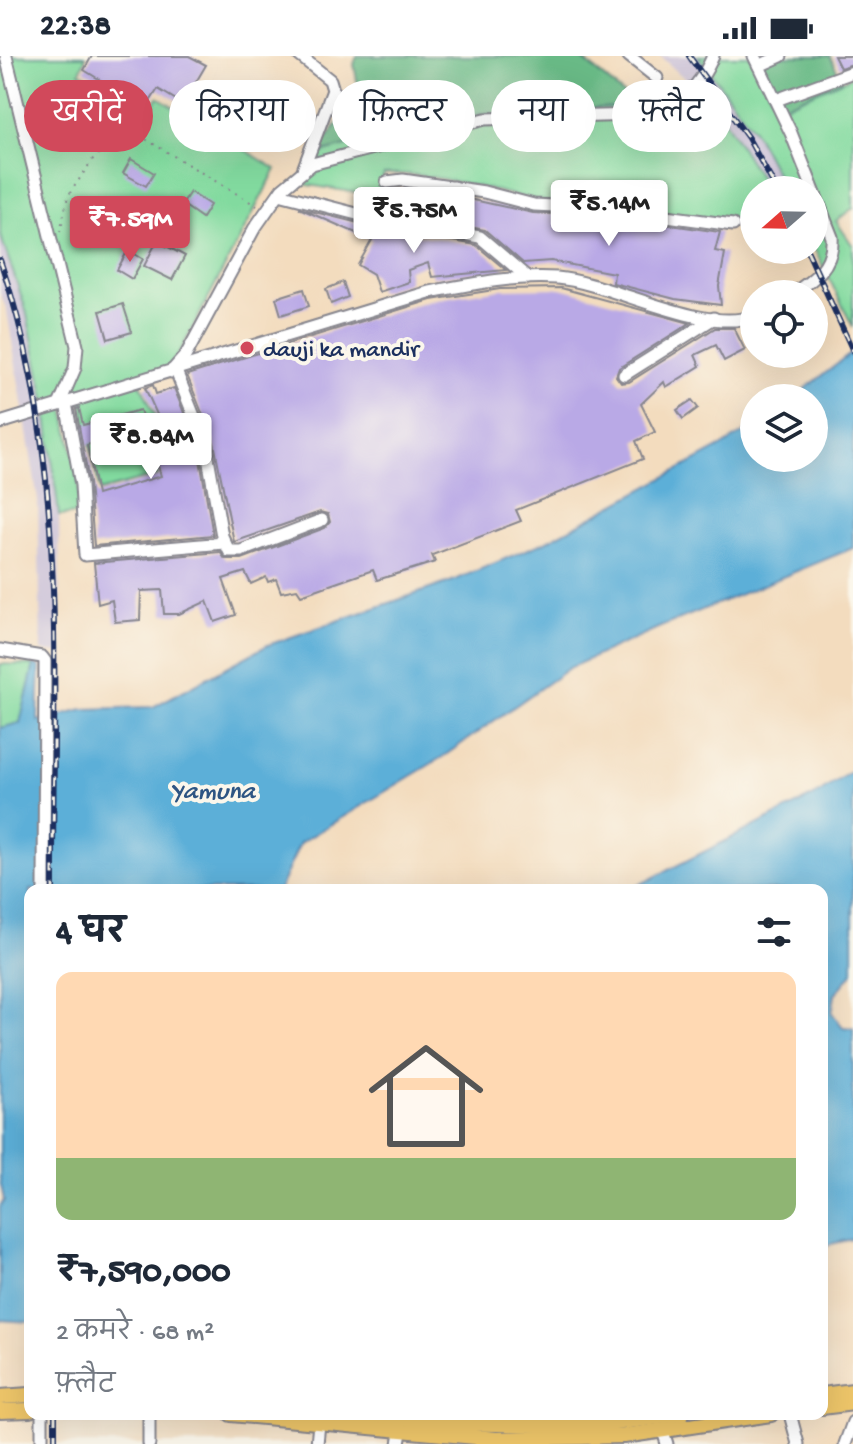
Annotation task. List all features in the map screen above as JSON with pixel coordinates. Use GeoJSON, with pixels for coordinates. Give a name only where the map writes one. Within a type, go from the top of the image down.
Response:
{"type":"FeatureCollection","features":[{"type":"Feature","properties":{"kind":"main road"},"geometry":{"type":"LineString","coordinates":[[828,1394],[853,1391]]}},
{"type":"Feature","properties":{"kind":"main road"},"geometry":{"type":"LineString","coordinates":[[0,1397],[24,1395]]}},
{"type":"Feature","properties":{"kind":"main road"},"geometry":{"type":"LineString","coordinates":[[828,1406],[853,1403]]}},
{"type":"Feature","properties":{"kind":"main road"},"geometry":{"type":"LineString","coordinates":[[0,1411],[24,1410]]}},
{"type":"Feature","properties":{"kind":"main road"},"geometry":{"type":"LineString","coordinates":[[290,1420],[400,1438],[496,1436],[589,1441],[665,1438],[744,1420]]}},
{"type":"Feature","properties":{"kind":"main road"},"geometry":{"type":"LineString","coordinates":[[401,1420],[496,1436],[636,1420]]}},
{"type":"Feature","properties":{"kind":"street"},"geometry":{"type":"LineString","coordinates":[[6,56],[77,346],[75,368],[62,404],[81,485],[85,555],[224,543]]}},
{"type":"Feature","properties":{"kind":"street"},"geometry":{"type":"LineString","coordinates":[[300,56],[330,80],[333,90],[302,171]]}},
{"type":"Feature","properties":{"kind":"street"},"geometry":{"type":"LineString","coordinates":[[629,56],[657,78]]}},
{"type":"Feature","properties":{"kind":"street"},"geometry":{"type":"LineString","coordinates":[[173,372],[186,355],[267,212],[279,194],[302,171],[322,160],[485,119],[649,112],[695,90],[713,56]]}},
{"type":"Feature","properties":{"kind":"street"},"geometry":{"type":"LineString","coordinates":[[781,56],[756,61],[776,100],[832,237],[833,249],[827,264],[808,280]]}},
{"type":"Feature","properties":{"kind":"street"},"geometry":{"type":"LineString","coordinates":[[776,100],[853,72]]}},
{"type":"Feature","properties":{"kind":"street"},"geometry":{"type":"LineString","coordinates":[[387,182],[403,180],[454,187],[534,205],[615,209],[733,225]]}},
{"type":"Feature","properties":{"kind":"street"},"geometry":{"type":"LineString","coordinates":[[443,233],[454,187]]}},
{"type":"Feature","properties":{"kind":"street"},"geometry":{"type":"LineString","coordinates":[[279,194],[443,233],[480,237],[528,278]]}},
{"type":"Feature","properties":{"kind":"street"},"geometry":{"type":"LineString","coordinates":[[0,423],[429,292],[528,278],[591,284],[684,313],[740,320]]}},
{"type":"Feature","properties":{"kind":"street"},"geometry":{"type":"LineString","coordinates":[[624,375],[714,318]]}},
{"type":"Feature","properties":{"kind":"street"},"geometry":{"type":"LineString","coordinates":[[173,372],[206,446],[224,543],[234,553],[322,520]]}},
{"type":"Feature","properties":{"kind":"street"},"geometry":{"type":"LineString","coordinates":[[0,650],[42,657],[45,661],[44,884]]}},
{"type":"Feature","properties":{"kind":"street"},"geometry":{"type":"LineString","coordinates":[[42,1420],[42,1444]]}},
{"type":"Feature","properties":{"kind":"street"},"geometry":{"type":"LineString","coordinates":[[149,1420],[149,1444]]}},
{"type":"Feature","properties":{"kind":"street"},"geometry":{"type":"LineString","coordinates":[[792,1420],[798,1444]]}},
{"type":"Feature","properties":{"kind":"street"},"geometry":{"type":"LineString","coordinates":[[845,1444],[853,1422]]}},
{"type":"Feature","properties":{"kind":"street"},"geometry":{"type":"LineString","coordinates":[[317,1444],[319,1423]]}},
{"type":"Feature","properties":{"kind":"path"},"geometry":{"type":"LineString","coordinates":[[51,242],[62,230],[68,196],[93,159],[116,137],[142,137],[267,212]]}},
{"type":"Feature","properties":{"kind":"shaded area"},"geometry":{"type":"Polygon","coordinates":[[[660,56],[698,56],[716,80],[686,80],[660,56]]]}},
{"type":"Feature","properties":{"kind":"shaded area"},"geometry":{"type":"Polygon","coordinates":[[[732,101],[753,129],[778,176],[759,176],[732,132],[732,101]]]}},
{"type":"Feature","properties":{"kind":"shaded area"},"geometry":{"type":"Polygon","coordinates":[[[0,234],[26,310],[45,399],[59,498],[60,653],[41,651],[38,500],[7,311],[0,293],[0,234]]]}},
{"type":"Feature","properties":{"kind":"green space"},"geometry":{"type":"Polygon","coordinates":[[[0,56],[83,56],[86,57],[80,72],[93,80],[24,80],[24,152],[153,152],[153,105],[158,97],[169,104],[169,152],[248,152],[276,169],[180,352],[168,369],[137,376],[170,448],[153,456],[158,475],[100,491],[81,401],[64,407],[79,484],[78,514],[59,516],[45,399],[26,310],[0,234],[0,56]]]}},
{"type":"Feature","properties":{"kind":"green space"},"geometry":{"type":"Polygon","coordinates":[[[357,56],[579,56],[612,84],[612,107],[596,108],[596,80],[491,80],[491,113],[475,114],[475,80],[357,80],[354,64],[357,56]]]}},
{"type":"Feature","properties":{"kind":"green space"},"geometry":{"type":"Polygon","coordinates":[[[698,56],[750,56],[778,108],[853,76],[853,208],[836,221],[853,246],[853,327],[822,264],[828,264],[828,176],[778,176],[753,129],[732,101],[732,80],[716,80],[698,56]]]}},
{"type":"Feature","properties":{"kind":"green space"},"geometry":{"type":"Polygon","coordinates":[[[750,56],[830,56],[842,80],[778,108],[750,56]]]}},
{"type":"Feature","properties":{"kind":"green space"},"geometry":{"type":"Polygon","coordinates":[[[612,107],[612,152],[732,152],[732,132],[759,176],[740,176],[740,231],[733,220],[560,204],[423,176],[384,174],[377,196],[302,184],[316,154],[332,150],[475,152],[475,114],[491,113],[491,152],[596,152],[596,108],[612,107]]]}},
{"type":"Feature","properties":{"kind":"green space"},"geometry":{"type":"Polygon","coordinates":[[[332,131],[332,150],[316,154],[332,131]]]}},
{"type":"Feature","properties":{"kind":"green space"},"geometry":{"type":"Polygon","coordinates":[[[0,664],[34,665],[20,723],[0,728],[0,664]]]}},
{"type":"Feature","properties":{"kind":"water","name":"Yamuna"},"geometry":{"type":"Polygon","coordinates":[[[853,352],[853,548],[569,668],[444,756],[300,843],[282,884],[24,884],[24,1322],[0,1320],[0,1207],[4,1200],[0,1180],[0,728],[20,723],[34,665],[40,666],[38,721],[83,709],[153,707],[268,645],[450,582],[545,542],[740,435],[740,472],[828,472],[828,384],[811,384],[853,352]]]}},
{"type":"Feature","properties":{"kind":"water"},"geometry":{"type":"Polygon","coordinates":[[[853,770],[853,972],[835,995],[832,1013],[843,1027],[853,1028],[853,1239],[828,1245],[828,884],[641,884],[816,795],[853,770]]]}},
{"type":"Feature","properties":{"kind":"building"},"geometry":{"type":"Polygon","coordinates":[[[92,56],[189,56],[206,65],[197,80],[169,80],[169,96],[158,89],[153,97],[153,80],[100,80],[84,70],[92,56]]]}},
{"type":"Feature","properties":{"kind":"building"},"geometry":{"type":"Polygon","coordinates":[[[834,56],[853,56],[853,64],[840,68],[834,56]]]}},
{"type":"Feature","properties":{"kind":"building"},"geometry":{"type":"Polygon","coordinates":[[[131,159],[154,173],[146,186],[123,173],[131,159]]]}},
{"type":"Feature","properties":{"kind":"building"},"geometry":{"type":"Polygon","coordinates":[[[190,192],[210,205],[202,218],[182,204],[190,192]]]}},
{"type":"Feature","properties":{"kind":"building"},"geometry":{"type":"Polygon","coordinates":[[[460,197],[533,213],[614,217],[720,232],[715,251],[725,253],[719,286],[721,305],[675,299],[613,283],[614,273],[551,261],[523,263],[485,230],[454,224],[460,197]]]}},
{"type":"Feature","properties":{"kind":"building"},"geometry":{"type":"Polygon","coordinates":[[[299,208],[378,228],[476,245],[506,270],[432,277],[428,263],[408,270],[409,282],[379,292],[373,274],[358,265],[372,240],[299,208]]]}},
{"type":"Feature","properties":{"kind":"building"},"geometry":{"type":"Polygon","coordinates":[[[157,241],[185,256],[172,280],[144,266],[157,241]]]}},
{"type":"Feature","properties":{"kind":"building"},"geometry":{"type":"Polygon","coordinates":[[[128,250],[143,259],[132,279],[117,270],[128,250]]]}},
{"type":"Feature","properties":{"kind":"building"},"geometry":{"type":"Polygon","coordinates":[[[343,282],[348,297],[331,304],[326,289],[343,282]]]}},
{"type":"Feature","properties":{"kind":"building"},"geometry":{"type":"Polygon","coordinates":[[[561,288],[690,323],[619,368],[616,376],[621,383],[629,382],[715,328],[734,328],[740,340],[740,353],[724,361],[716,345],[695,355],[700,366],[666,387],[664,382],[641,404],[655,432],[636,441],[643,459],[516,510],[521,521],[432,555],[435,562],[377,580],[373,570],[301,595],[297,589],[281,592],[276,579],[268,582],[266,577],[251,584],[245,572],[223,579],[236,615],[215,622],[207,601],[179,614],[164,614],[162,590],[141,591],[140,620],[115,622],[112,600],[98,604],[94,563],[220,552],[225,559],[242,559],[325,528],[330,522],[328,514],[320,512],[234,542],[214,443],[187,375],[431,300],[500,289],[561,288]]]}},
{"type":"Feature","properties":{"kind":"building"},"geometry":{"type":"Polygon","coordinates":[[[304,289],[309,306],[281,315],[276,298],[304,289]]]}},
{"type":"Feature","properties":{"kind":"building"},"geometry":{"type":"Polygon","coordinates":[[[123,304],[132,332],[108,339],[100,311],[123,304]]]}},
{"type":"Feature","properties":{"kind":"building"},"geometry":{"type":"Polygon","coordinates":[[[153,385],[156,394],[174,388],[198,448],[213,535],[94,546],[89,483],[76,409],[79,408],[83,425],[140,410],[149,438],[136,442],[133,432],[87,445],[97,495],[161,476],[155,456],[173,450],[145,388],[153,385]]]}},
{"type":"Feature","properties":{"kind":"building"},"geometry":{"type":"Polygon","coordinates":[[[692,400],[698,408],[683,419],[677,410],[692,400]]]}},
{"type":"Feature","properties":{"kind":"railway"},"geometry":{"type":"LineString","coordinates":[[689,56],[748,138],[769,176]]}},
{"type":"Feature","properties":{"kind":"railway"},"geometry":{"type":"LineString","coordinates":[[0,260],[22,336],[38,414],[47,493],[54,652],[53,884]]}},
{"type":"Feature","properties":{"kind":"railway"},"geometry":{"type":"LineString","coordinates":[[813,264],[853,351]]}},
{"type":"Feature","properties":{"kind":"railway"},"geometry":{"type":"LineString","coordinates":[[55,1420],[55,1444]]}},
{"type":"Feature","properties":{"kind":"place","name":"dauji ka mandir"},"geometry":{"type":"Point","coordinates":[247,348]}}]}
